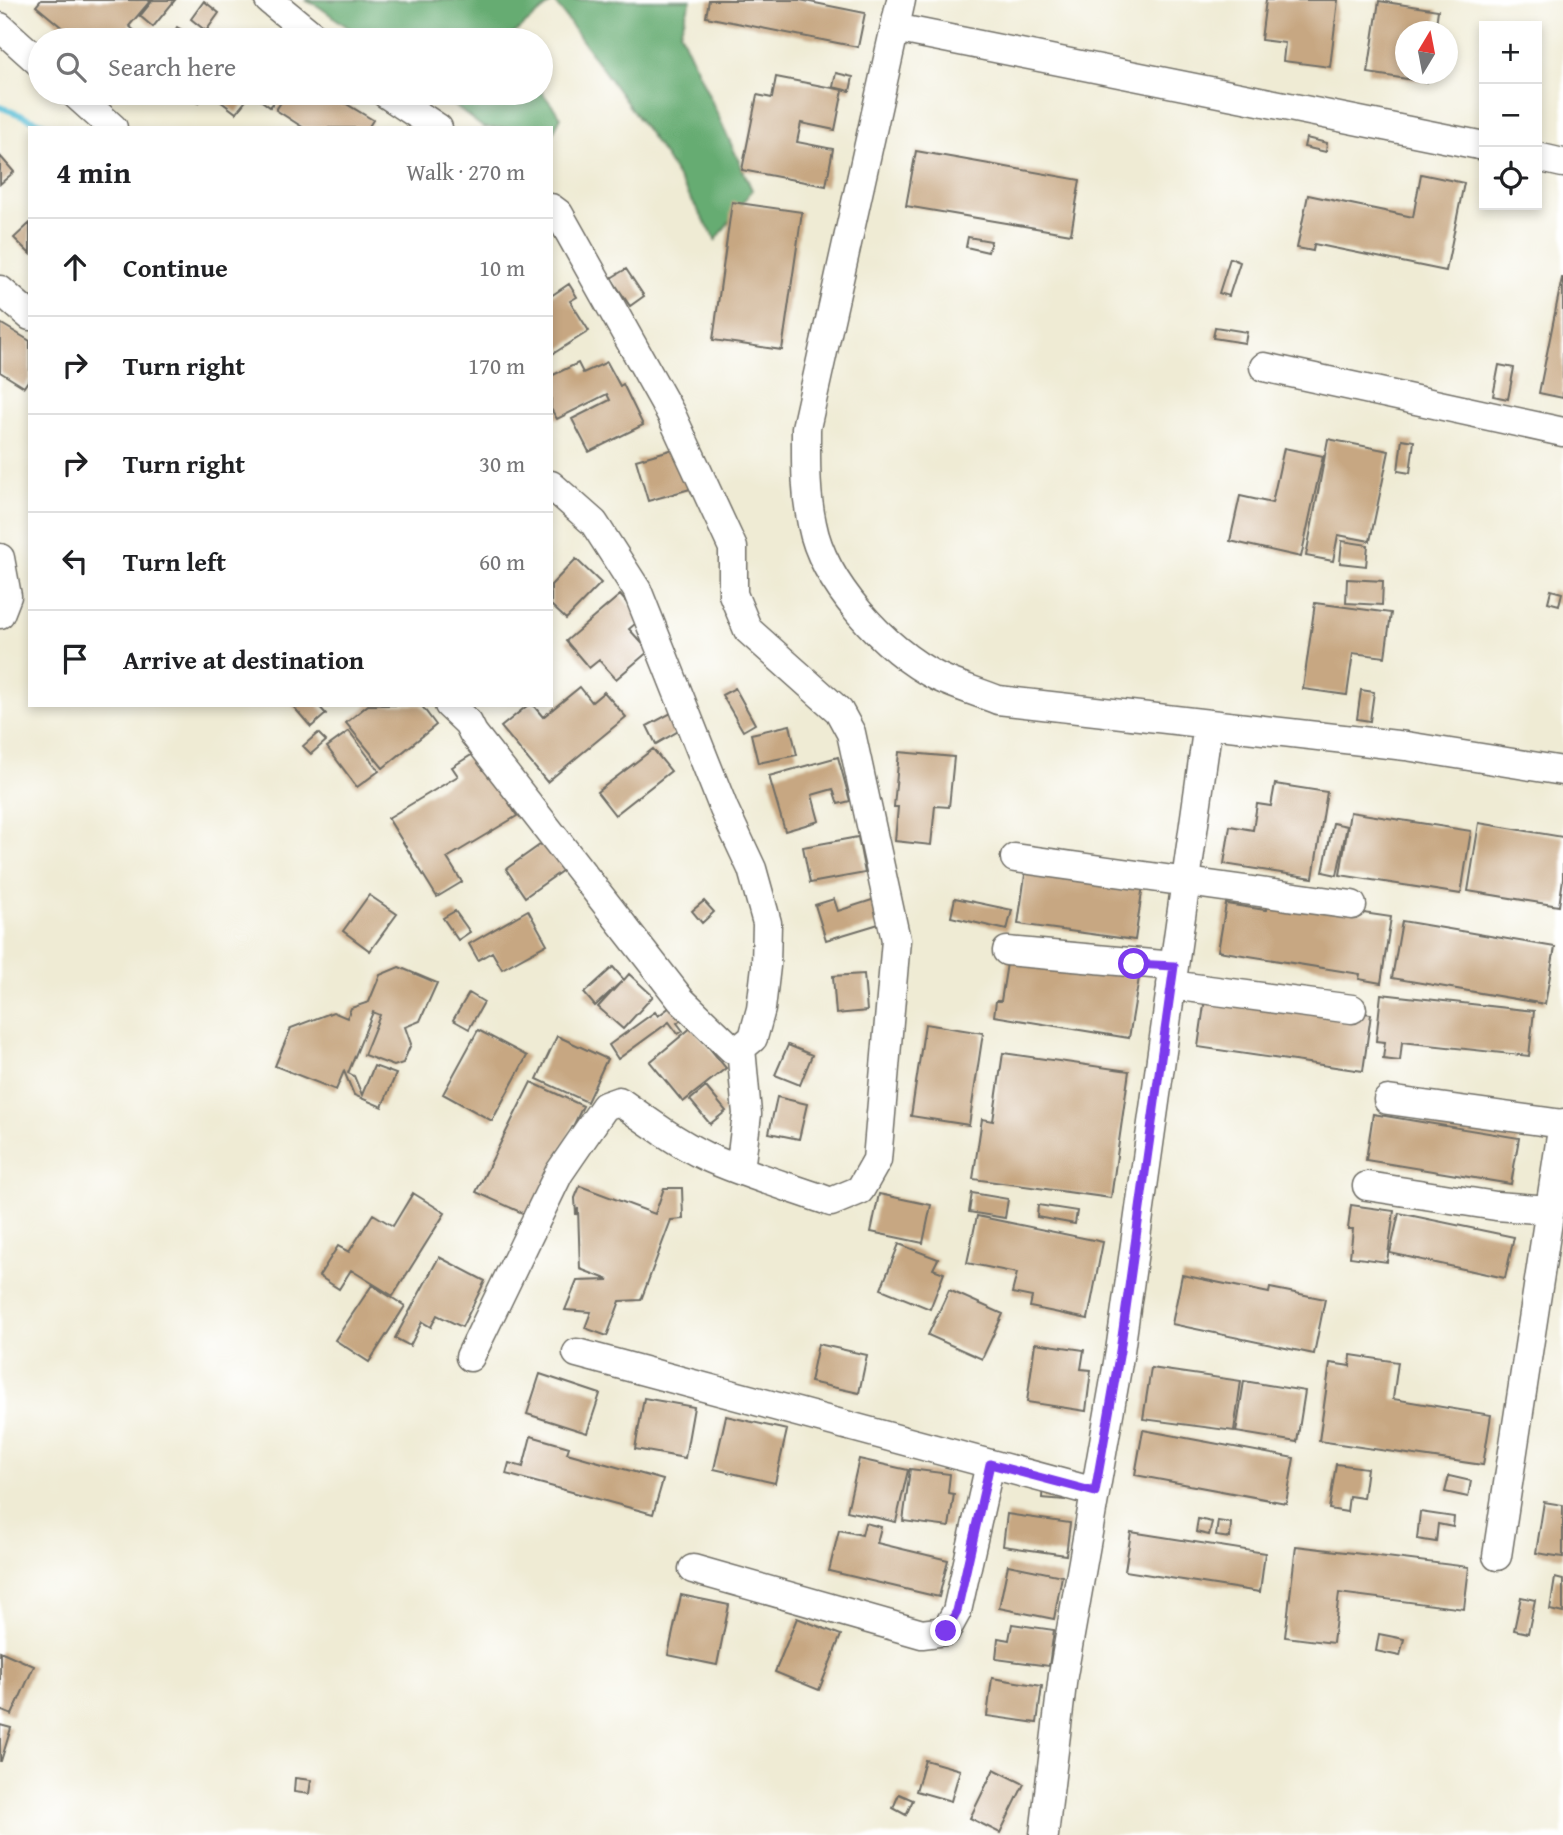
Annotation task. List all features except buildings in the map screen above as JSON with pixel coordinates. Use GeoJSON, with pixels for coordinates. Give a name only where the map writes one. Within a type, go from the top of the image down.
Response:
{"type":"FeatureCollection","features":[{"type":"Feature","properties":{"kind":"street"},"geometry":{"type":"LineString","coordinates":[[269,0],[303,28]]}},
{"type":"Feature","properties":{"kind":"street"},"geometry":{"type":"LineString","coordinates":[[901,0],[806,428],[805,480],[812,527],[831,575],[860,612],[897,650],[937,676],[998,699],[1406,746],[1563,771]]}},
{"type":"Feature","properties":{"kind":"street"},"geometry":{"type":"LineString","coordinates":[[0,27],[28,52]]}},
{"type":"Feature","properties":{"kind":"street"},"geometry":{"type":"LineString","coordinates":[[895,28],[1479,145]]}},
{"type":"Feature","properties":{"kind":"street"},"geometry":{"type":"LineString","coordinates":[[87,105],[111,126]]}},
{"type":"Feature","properties":{"kind":"street"},"geometry":{"type":"LineString","coordinates":[[403,105],[435,126]]}},
{"type":"Feature","properties":{"kind":"street"},"geometry":{"type":"LineString","coordinates":[[1542,158],[1563,163]]}},
{"type":"Feature","properties":{"kind":"street"},"geometry":{"type":"LineString","coordinates":[[470,1357],[559,1173],[605,1107],[619,1101],[705,1156],[740,1170],[831,1202],[860,1190],[877,1160],[896,940],[850,733],[839,711],[748,630],[733,594],[733,548],[671,414],[559,215],[553,210]]}},
{"type":"Feature","properties":{"kind":"street"},"geometry":{"type":"LineString","coordinates":[[0,290],[28,314]]}},
{"type":"Feature","properties":{"kind":"street"},"geometry":{"type":"LineString","coordinates":[[1264,367],[1563,432]]}},
{"type":"Feature","properties":{"kind":"street"},"geometry":{"type":"LineString","coordinates":[[451,707],[468,723],[473,733],[681,1000],[732,1049],[741,1048],[753,1038],[761,1009],[768,923],[752,869],[676,694],[636,590],[594,523],[553,487]]}},
{"type":"Feature","properties":{"kind":"street"},"geometry":{"type":"LineString","coordinates":[[0,558],[7,596],[0,614]]}},
{"type":"Feature","properties":{"kind":"street"},"geometry":{"type":"LineString","coordinates":[[1044,1835],[1063,1675],[1120,1351],[1208,724]]}},
{"type":"Feature","properties":{"kind":"street"},"geometry":{"type":"LineString","coordinates":[[1015,858],[1352,905]]}},
{"type":"Feature","properties":{"kind":"street"},"geometry":{"type":"LineString","coordinates":[[1007,951],[1173,975],[1352,1009]]}},
{"type":"Feature","properties":{"kind":"street"},"geometry":{"type":"LineString","coordinates":[[740,1170],[747,1114],[741,1048]]}},
{"type":"Feature","properties":{"kind":"street"},"geometry":{"type":"LineString","coordinates":[[1388,1100],[1563,1123],[1497,1556]]}},
{"type":"Feature","properties":{"kind":"street"},"geometry":{"type":"LineString","coordinates":[[1367,1186],[1496,1206],[1550,1210]]}},
{"type":"Feature","properties":{"kind":"street"},"geometry":{"type":"LineString","coordinates":[[577,1353],[1095,1492]]}},
{"type":"Feature","properties":{"kind":"street"},"geometry":{"type":"LineString","coordinates":[[693,1569],[922,1634],[946,1631],[957,1611],[990,1464]]}},
{"type":"Feature","properties":{"kind":"green space"},"geometry":{"type":"Polygon","coordinates":[[[305,0],[691,0],[680,32],[752,190],[716,240],[664,155],[554,1],[521,28],[349,28],[305,0]]]}},
{"type":"Feature","properties":{"kind":"green space"},"geometry":{"type":"Polygon","coordinates":[[[453,105],[552,105],[561,117],[553,132],[553,126],[481,126],[453,105]]]}},
{"type":"Feature","properties":{"kind":"waterway"},"geometry":{"type":"LineString","coordinates":[[0,107],[49,126]]}},
{"type":"Feature","properties":{"kind":"route"},"geometry":{"type":"LineString","coordinates":[[946,1631],[957,1611],[990,1464],[1095,1492],[1120,1351],[1174,966],[1134,964]]}}]}
